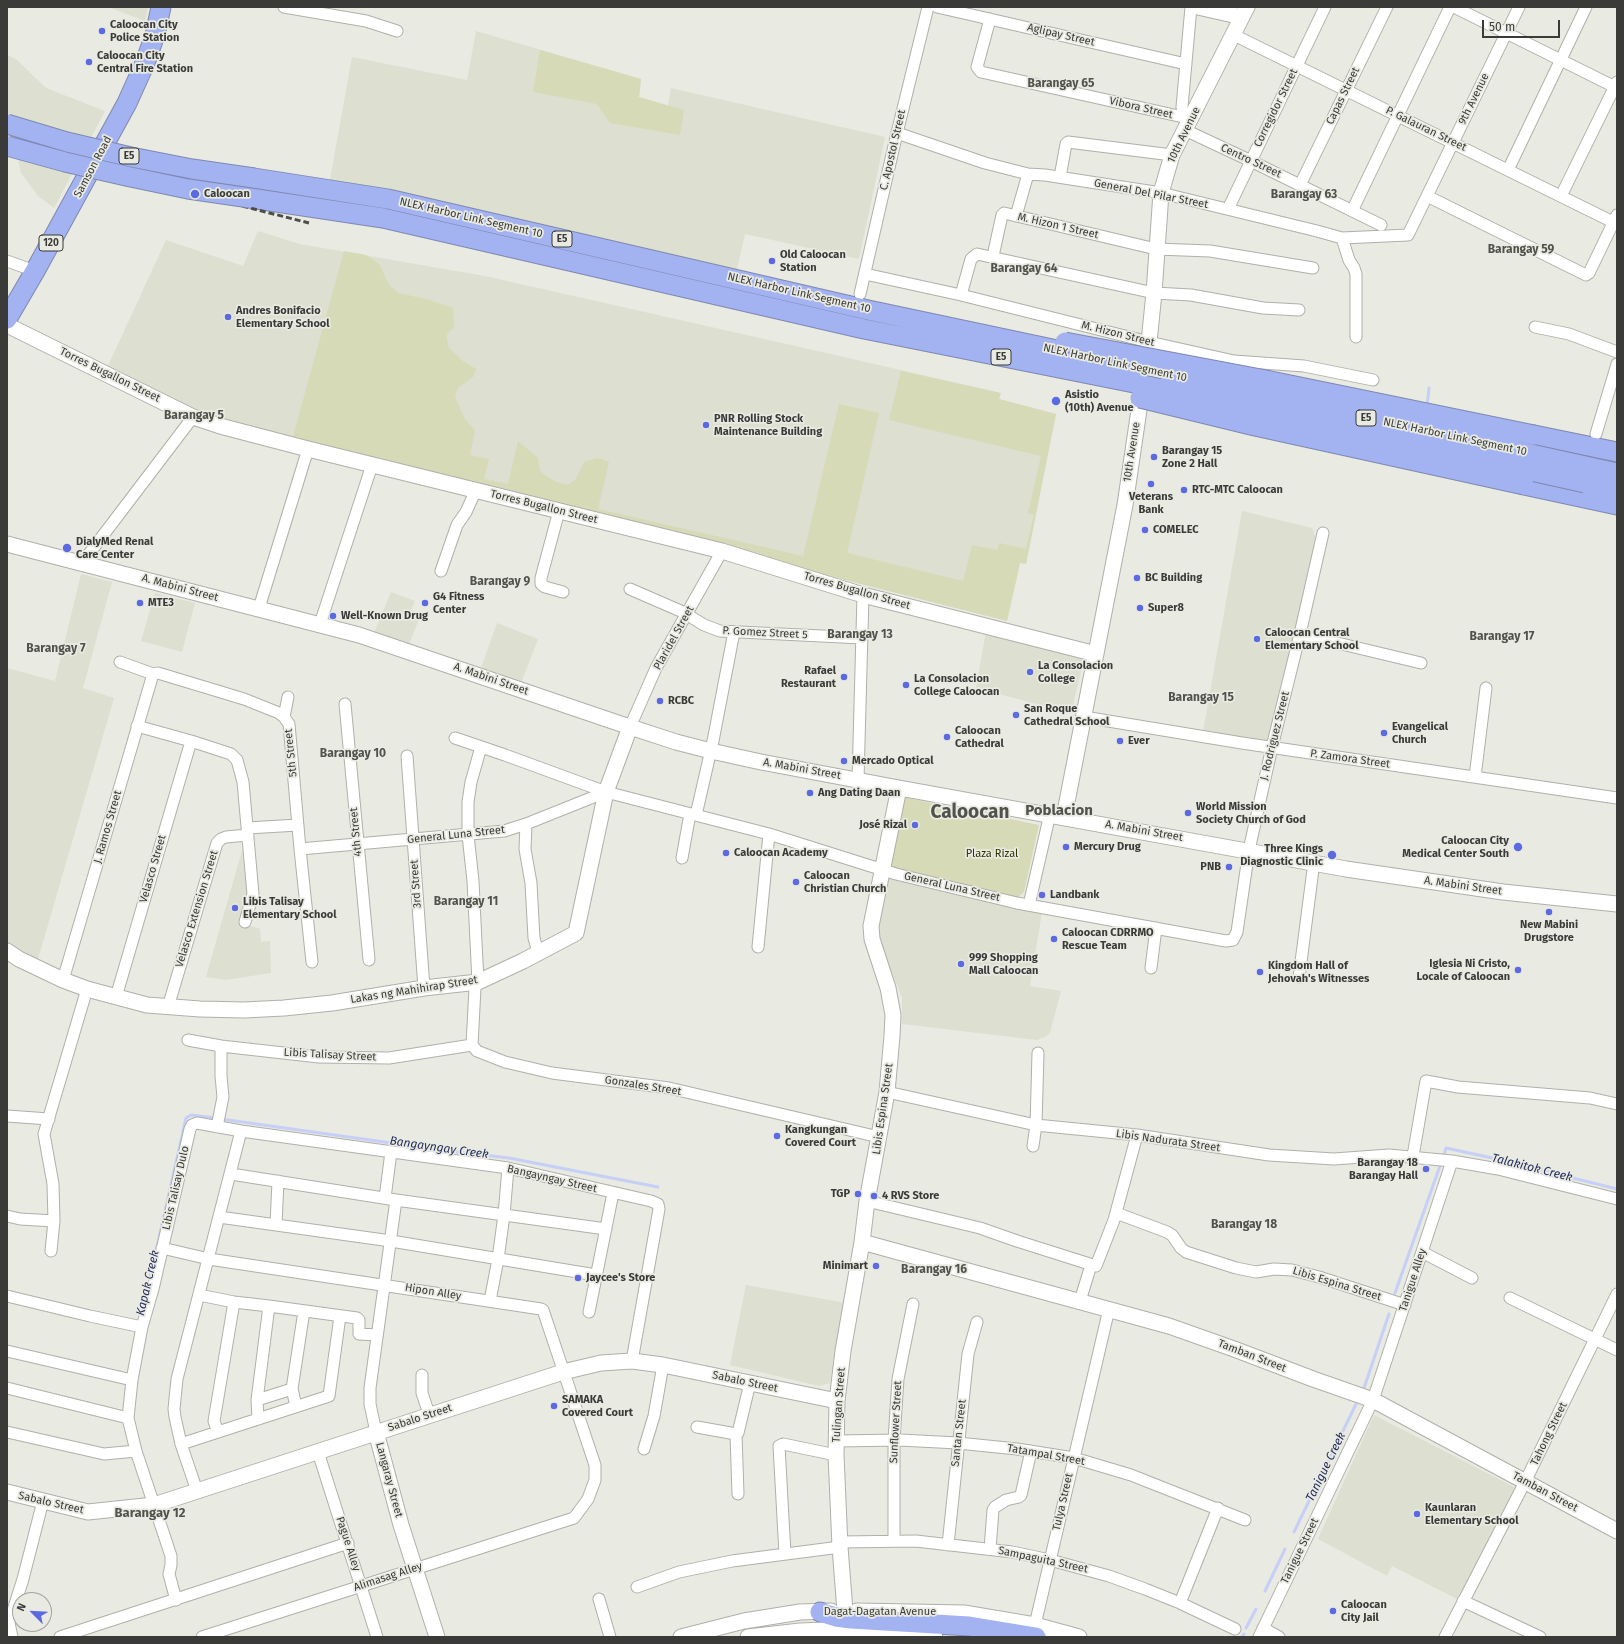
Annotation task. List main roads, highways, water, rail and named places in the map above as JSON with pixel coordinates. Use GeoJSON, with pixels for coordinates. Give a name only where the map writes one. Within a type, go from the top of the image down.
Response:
{"type":"FeatureCollection","features":[{"type":"Feature","properties":{"kind":"highway","name":"Samson Road"},"geometry":{"type":"LineString","coordinates":[[7,318],[36,271],[127,103],[145,63],[155,35],[161,7]]}},
{"type":"Feature","properties":{"kind":"highway","name":"NLEX Harbor Link Segment 10"},"geometry":{"type":"LineString","coordinates":[[7,124],[67,142],[192,169],[388,199],[864,302],[1588,475]]}},
{"type":"Feature","properties":{"kind":"highway","name":"NLEX Harbor Link Segment 10"},"geometry":{"type":"LineString","coordinates":[[7,146],[65,162],[188,189],[383,218],[864,329],[1588,475]]}},
{"type":"Feature","properties":{"kind":"highway"},"geometry":{"type":"LineString","coordinates":[[864,302],[969,324],[1258,378],[1617,452]]}},
{"type":"Feature","properties":{"kind":"highway"},"geometry":{"type":"LineString","coordinates":[[864,329],[974,358],[1255,426],[1617,505]]}},
{"type":"Feature","properties":{"kind":"highway"},"geometry":{"type":"LineString","coordinates":[[1588,475],[1617,473]]}},
{"type":"Feature","properties":{"kind":"highway"},"geometry":{"type":"LineString","coordinates":[[1588,475],[1617,490]]}},
{"type":"Feature","properties":{"kind":"highway"},"geometry":{"type":"LineString","coordinates":[[1588,475],[1617,494]]}},
{"type":"Feature","properties":{"kind":"highway"},"geometry":{"type":"LineString","coordinates":[[820,1612],[836,1617],[851,1619],[1036,1631]]}},
{"type":"Feature","properties":{"kind":"waterway"},"geometry":{"type":"LineString","coordinates":[[1427,407],[1429,388]]}},
{"type":"Feature","properties":{"kind":"waterway","name":"Kapak Creek"},"geometry":{"type":"LineString","coordinates":[[147,1291],[186,1118],[191,1115],[216,1118]]}},
{"type":"Feature","properties":{"kind":"waterway","name":"Bangayngay Creek"},"geometry":{"type":"LineString","coordinates":[[221,1119],[509,1158],[658,1187]]}},
{"type":"Feature","properties":{"kind":"waterway","name":"Talakitok Creek"},"geometry":{"type":"LineString","coordinates":[[1444,1155],[1446,1148],[1617,1189]]}},
{"type":"Feature","properties":{"kind":"waterway","name":"Tanigue Creek"},"geometry":{"type":"LineString","coordinates":[[1395,1293],[1441,1163]]}},
{"type":"Feature","properties":{"kind":"waterway","name":"Tanigue Creek"},"geometry":{"type":"LineString","coordinates":[[1364,1388],[1389,1314]]}},
{"type":"Feature","properties":{"kind":"waterway","name":"Tanigue Creek"},"geometry":{"type":"LineString","coordinates":[[1294,1532],[1357,1402]]}},
{"type":"Feature","properties":{"kind":"waterway","name":"Tanigue Creek"},"geometry":{"type":"LineString","coordinates":[[1265,1591],[1285,1549]]}},
{"type":"Feature","properties":{"kind":"waterway","name":"Tanigue Creek"},"geometry":{"type":"LineString","coordinates":[[1246,1628],[1256,1609]]}},
{"type":"Feature","properties":{"kind":"railway"},"geometry":{"type":"LineString","coordinates":[[7,147],[36,153],[68,157],[195,194],[309,223]]}},
{"type":"Feature","properties":{"kind":"place","name":"Caloocan City Police Station"},"geometry":{"type":"Point","coordinates":[102,31]}},
{"type":"Feature","properties":{"kind":"place","name":"Caloocan City Central Fire Station"},"geometry":{"type":"Point","coordinates":[89,62]}},
{"type":"Feature","properties":{"kind":"place","name":"Caloocan"},"geometry":{"type":"Point","coordinates":[195,194]}},
{"type":"Feature","properties":{"kind":"place","name":"Old Caloocan Station"},"geometry":{"type":"Point","coordinates":[772,261]}},
{"type":"Feature","properties":{"kind":"place","name":"Andres Bonifacio Elementary School"},"geometry":{"type":"Point","coordinates":[228,317]}},
{"type":"Feature","properties":{"kind":"place","name":"Asistio (10th) Avenue"},"geometry":{"type":"Point","coordinates":[1056,401]}},
{"type":"Feature","properties":{"kind":"place","name":"PNR Rolling Stock Maintenance Building"},"geometry":{"type":"Point","coordinates":[706,425]}},
{"type":"Feature","properties":{"kind":"place","name":"Barangay 15 Zone 2 Hall"},"geometry":{"type":"Point","coordinates":[1154,457]}},
{"type":"Feature","properties":{"kind":"place","name":"Veterans Bank"},"geometry":{"type":"Point","coordinates":[1151,484]}},
{"type":"Feature","properties":{"kind":"place","name":"RTC-MTC Caloocan"},"geometry":{"type":"Point","coordinates":[1184,490]}},
{"type":"Feature","properties":{"kind":"place","name":"COMELEC"},"geometry":{"type":"Point","coordinates":[1145,530]}},
{"type":"Feature","properties":{"kind":"place","name":"DialyMed Renal Care Center"},"geometry":{"type":"Point","coordinates":[67,548]}},
{"type":"Feature","properties":{"kind":"place","name":"BC Building"},"geometry":{"type":"Point","coordinates":[1137,578]}},
{"type":"Feature","properties":{"kind":"place","name":"MTE3"},"geometry":{"type":"Point","coordinates":[140,603]}},
{"type":"Feature","properties":{"kind":"place","name":"G4 Fitness Center"},"geometry":{"type":"Point","coordinates":[425,603]}},
{"type":"Feature","properties":{"kind":"place","name":"Super8"},"geometry":{"type":"Point","coordinates":[1140,608]}},
{"type":"Feature","properties":{"kind":"place","name":"Well-Known Drug"},"geometry":{"type":"Point","coordinates":[333,616]}},
{"type":"Feature","properties":{"kind":"place","name":"Caloocan Central Elementary School"},"geometry":{"type":"Point","coordinates":[1257,639]}},
{"type":"Feature","properties":{"kind":"place","name":"La Consolacion College"},"geometry":{"type":"Point","coordinates":[1030,672]}},
{"type":"Feature","properties":{"kind":"place","name":"Rafael Restaurant"},"geometry":{"type":"Point","coordinates":[844,677]}},
{"type":"Feature","properties":{"kind":"place","name":"La Consolacion College Caloocan"},"geometry":{"type":"Point","coordinates":[906,685]}},
{"type":"Feature","properties":{"kind":"place","name":"RCBC"},"geometry":{"type":"Point","coordinates":[660,701]}},
{"type":"Feature","properties":{"kind":"place","name":"San Roque Cathedral School"},"geometry":{"type":"Point","coordinates":[1016,715]}},
{"type":"Feature","properties":{"kind":"place","name":"Evangelical Church"},"geometry":{"type":"Point","coordinates":[1384,733]}},
{"type":"Feature","properties":{"kind":"place","name":"Caloocan Cathedral"},"geometry":{"type":"Point","coordinates":[947,737]}},
{"type":"Feature","properties":{"kind":"place","name":"Ever"},"geometry":{"type":"Point","coordinates":[1120,741]}},
{"type":"Feature","properties":{"kind":"place","name":"Mercado Optical"},"geometry":{"type":"Point","coordinates":[844,761]}},
{"type":"Feature","properties":{"kind":"place","name":"Ang Dating Daan"},"geometry":{"type":"Point","coordinates":[810,793]}},
{"type":"Feature","properties":{"kind":"place","name":"World Mission Society Church of God"},"geometry":{"type":"Point","coordinates":[1188,813]}},
{"type":"Feature","properties":{"kind":"place","name":"José Rizal"},"geometry":{"type":"Point","coordinates":[915,825]}},
{"type":"Feature","properties":{"kind":"place","name":"Mercury Drug"},"geometry":{"type":"Point","coordinates":[1066,847]}},
{"type":"Feature","properties":{"kind":"place","name":"Caloocan City Medical Center South"},"geometry":{"type":"Point","coordinates":[1518,847]}},
{"type":"Feature","properties":{"kind":"place","name":"Caloocan Academy"},"geometry":{"type":"Point","coordinates":[726,853]}},
{"type":"Feature","properties":{"kind":"place","name":"Three Kings Diagnostic Clinic"},"geometry":{"type":"Point","coordinates":[1332,855]}},
{"type":"Feature","properties":{"kind":"place","name":"PNB"},"geometry":{"type":"Point","coordinates":[1229,867]}},
{"type":"Feature","properties":{"kind":"place","name":"Caloocan Christian Church"},"geometry":{"type":"Point","coordinates":[796,882]}},
{"type":"Feature","properties":{"kind":"place","name":"Landbank"},"geometry":{"type":"Point","coordinates":[1042,895]}},
{"type":"Feature","properties":{"kind":"place","name":"Libis Talisay Elementary School"},"geometry":{"type":"Point","coordinates":[235,908]}},
{"type":"Feature","properties":{"kind":"place","name":"New Mabini Drugstore"},"geometry":{"type":"Point","coordinates":[1549,912]}},
{"type":"Feature","properties":{"kind":"place","name":"Caloocan CDRRMO Rescue Team"},"geometry":{"type":"Point","coordinates":[1054,939]}},
{"type":"Feature","properties":{"kind":"place","name":"999 Shopping Mall Caloocan"},"geometry":{"type":"Point","coordinates":[961,964]}},
{"type":"Feature","properties":{"kind":"place","name":"Iglesia Ni Cristo, Locale of Caloocan"},"geometry":{"type":"Point","coordinates":[1518,970]}},
{"type":"Feature","properties":{"kind":"place","name":"Kingdom Hall of Jehovah's Witnesses"},"geometry":{"type":"Point","coordinates":[1260,972]}},
{"type":"Feature","properties":{"kind":"place","name":"Kangkungan Covered Court"},"geometry":{"type":"Point","coordinates":[777,1136]}},
{"type":"Feature","properties":{"kind":"place","name":"Barangay 18 Barangay Hall"},"geometry":{"type":"Point","coordinates":[1426,1169]}},
{"type":"Feature","properties":{"kind":"place","name":"TGP"},"geometry":{"type":"Point","coordinates":[858,1194]}},
{"type":"Feature","properties":{"kind":"place","name":"4 RVS Store"},"geometry":{"type":"Point","coordinates":[874,1196]}},
{"type":"Feature","properties":{"kind":"place","name":"Minimart"},"geometry":{"type":"Point","coordinates":[876,1266]}},
{"type":"Feature","properties":{"kind":"place","name":"Jaycee's Store"},"geometry":{"type":"Point","coordinates":[578,1278]}},
{"type":"Feature","properties":{"kind":"place","name":"SAMAKA Covered Court"},"geometry":{"type":"Point","coordinates":[554,1406]}},
{"type":"Feature","properties":{"kind":"place","name":"Kaunlaran Elementary School"},"geometry":{"type":"Point","coordinates":[1417,1514]}},
{"type":"Feature","properties":{"kind":"place","name":"Caloocan City Jail"},"geometry":{"type":"Point","coordinates":[1333,1611]}},
{"type":"Feature","properties":{"kind":"district","name":"Barangay 65"},"geometry":{"type":"Point","coordinates":[1061,84]}},
{"type":"Feature","properties":{"kind":"district","name":"Barangay 63"},"geometry":{"type":"Point","coordinates":[1304,195]}},
{"type":"Feature","properties":{"kind":"district","name":"Barangay 59"},"geometry":{"type":"Point","coordinates":[1521,250]}},
{"type":"Feature","properties":{"kind":"district","name":"Barangay 64"},"geometry":{"type":"Point","coordinates":[1024,269]}},
{"type":"Feature","properties":{"kind":"district","name":"Barangay 5"},"geometry":{"type":"Point","coordinates":[194,416]}},
{"type":"Feature","properties":{"kind":"district","name":"Barangay 9"},"geometry":{"type":"Point","coordinates":[500,582]}},
{"type":"Feature","properties":{"kind":"district","name":"Barangay 13"},"geometry":{"type":"Point","coordinates":[860,635]}},
{"type":"Feature","properties":{"kind":"district","name":"Barangay 17"},"geometry":{"type":"Point","coordinates":[1502,637]}},
{"type":"Feature","properties":{"kind":"district","name":"Barangay 7"},"geometry":{"type":"Point","coordinates":[56,649]}},
{"type":"Feature","properties":{"kind":"district","name":"Barangay 15"},"geometry":{"type":"Point","coordinates":[1201,698]}},
{"type":"Feature","properties":{"kind":"district","name":"Barangay 10"},"geometry":{"type":"Point","coordinates":[353,754]}},
{"type":"Feature","properties":{"kind":"district","name":"Poblacion"},"geometry":{"type":"Point","coordinates":[1059,811]}},
{"type":"Feature","properties":{"kind":"district","name":"Caloocan"},"geometry":{"type":"Point","coordinates":[970,813]}},
{"type":"Feature","properties":{"kind":"district","name":"Barangay 11"},"geometry":{"type":"Point","coordinates":[466,902]}},
{"type":"Feature","properties":{"kind":"district","name":"Barangay 18"},"geometry":{"type":"Point","coordinates":[1244,1225]}},
{"type":"Feature","properties":{"kind":"district","name":"Barangay 16"},"geometry":{"type":"Point","coordinates":[934,1270]}},
{"type":"Feature","properties":{"kind":"district","name":"Barangay 12"},"geometry":{"type":"Point","coordinates":[150,1513]}},
{"type":"Feature","properties":{"kind":"park label","name":"Plaza Rizal"},"geometry":{"type":"Point","coordinates":[992,854]}}]}
